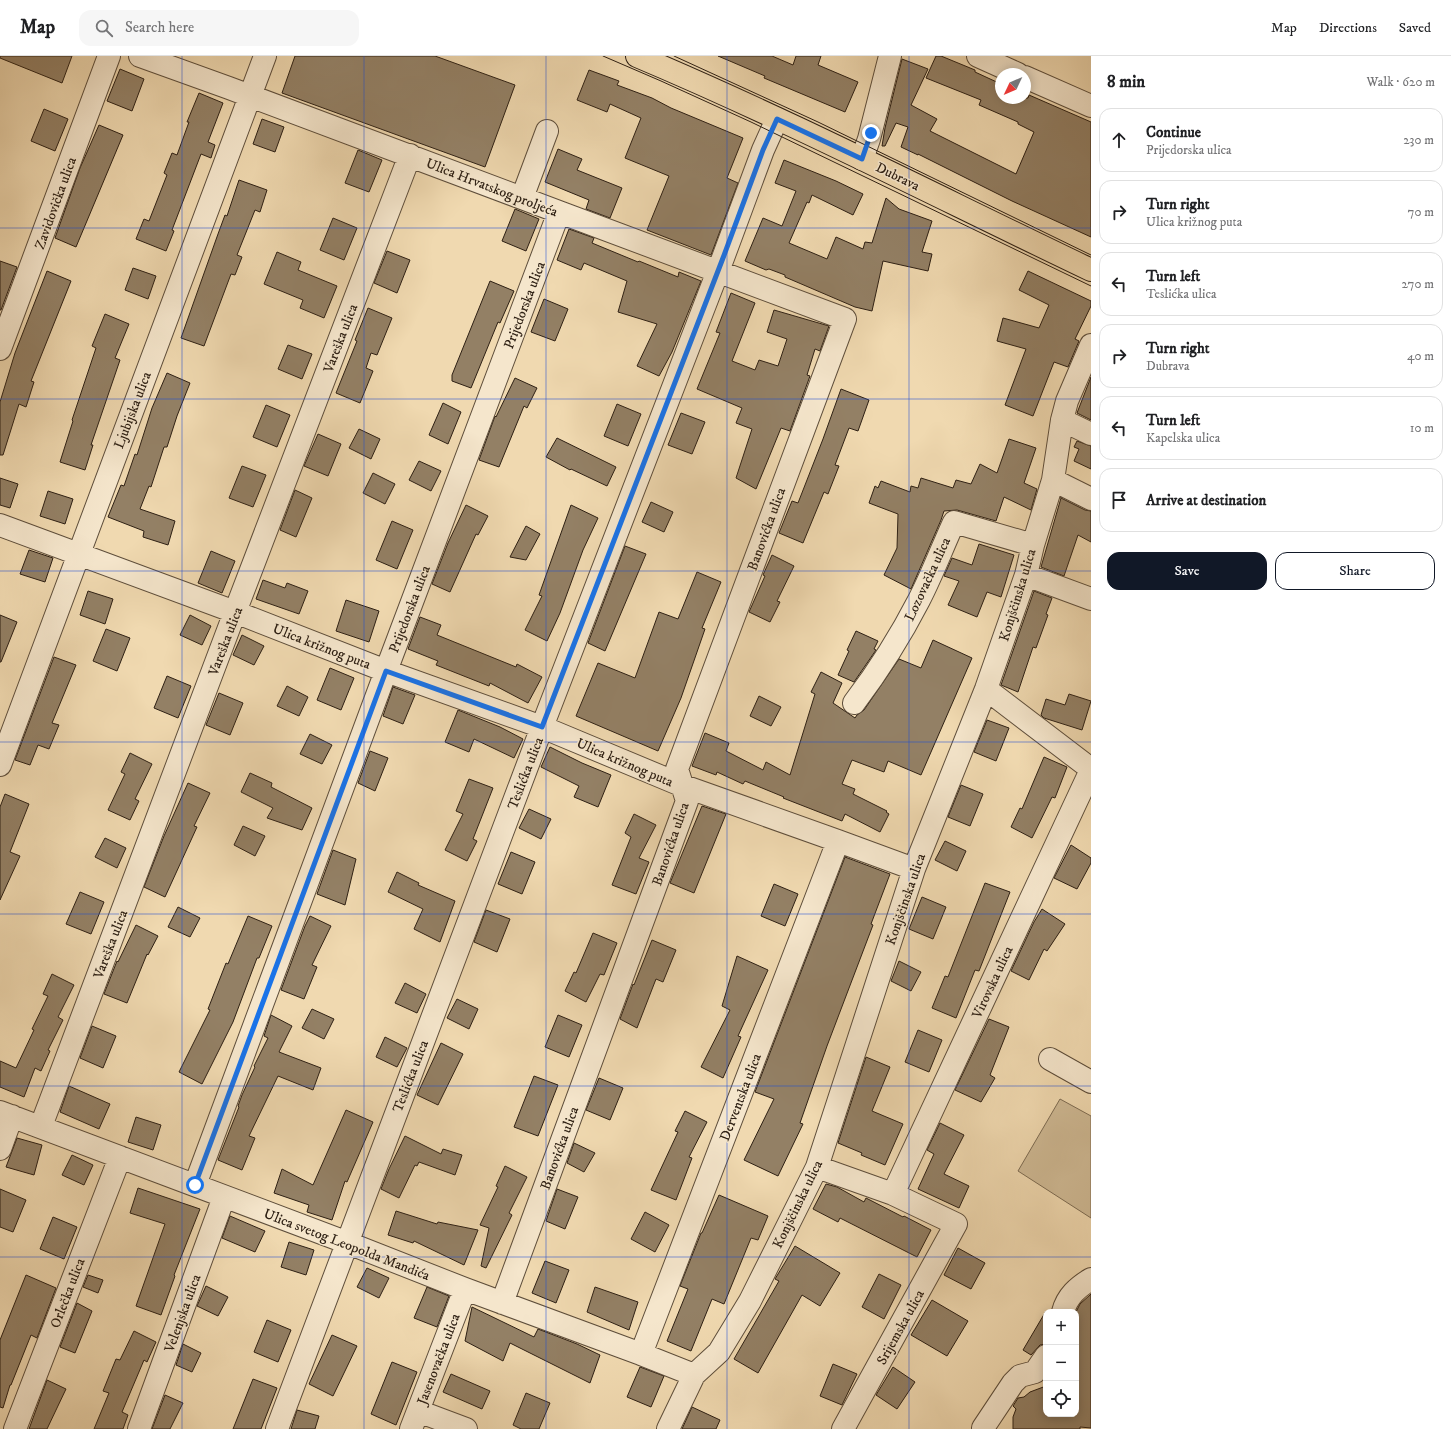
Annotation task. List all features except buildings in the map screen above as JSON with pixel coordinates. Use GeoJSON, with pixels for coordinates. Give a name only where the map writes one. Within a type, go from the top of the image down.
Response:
{"type":"FeatureCollection","features":[{"type":"Feature","properties":{"kind":"main road","name":"Dubrava"},"geometry":{"type":"LineString","coordinates":[[637,56],[862,159],[1091,270]]}},
{"type":"Feature","properties":{"kind":"street","name":"Zavidovička ulica"},"geometry":{"type":"LineString","coordinates":[[0,349],[109,56]]}},
{"type":"Feature","properties":{"kind":"street","name":"Ulica Hrvatskog proljeća"},"geometry":{"type":"LineString","coordinates":[[140,56],[178,62],[251,96],[845,319]]}},
{"type":"Feature","properties":{"kind":"street","name":"Ljubijska ulica"},"geometry":{"type":"LineString","coordinates":[[0,765],[265,56]]}},
{"type":"Feature","properties":{"kind":"street"},"geometry":{"type":"LineString","coordinates":[[862,159],[869,139],[890,56]]}},
{"type":"Feature","properties":{"kind":"street"},"geometry":{"type":"LineString","coordinates":[[978,56],[1005,68]]}},
{"type":"Feature","properties":{"kind":"street"},"geometry":{"type":"LineString","coordinates":[[1031,80],[1091,106]]}},
{"type":"Feature","properties":{"kind":"street","name":"Teslićka ulica"},"geometry":{"type":"LineString","coordinates":[[277,1429],[542,727],[718,271],[763,150],[777,119]]}},
{"type":"Feature","properties":{"kind":"street"},"geometry":{"type":"LineString","coordinates":[[522,198],[547,131]]}},
{"type":"Feature","properties":{"kind":"street","name":"Vareška ulica"},"geometry":{"type":"LineString","coordinates":[[41,1126],[235,612],[410,155]]}},
{"type":"Feature","properties":{"kind":"street","name":"Prijedorska ulica"},"geometry":{"type":"LineString","coordinates":[[195,1185],[386,671],[559,212]]}},
{"type":"Feature","properties":{"kind":"street","name":"Banovićka ulica"},"geometry":{"type":"LineString","coordinates":[[502,1303],[687,801],[677,769],[845,319]]}},
{"type":"Feature","properties":{"kind":"street","name":"Konjščinska ulica"},"geometry":{"type":"LineString","coordinates":[[668,1429],[694,1376],[719,1352],[750,1300],[817,1167],[914,869],[986,689],[1026,576],[1033,545],[1053,480],[1062,420],[1067,402],[1091,345]]}},
{"type":"Feature","properties":{"kind":"street"},"geometry":{"type":"LineString","coordinates":[[1062,420],[1091,434]]}},
{"type":"Feature","properties":{"kind":"street"},"geometry":{"type":"LineString","coordinates":[[1053,480],[1091,499]]}},
{"type":"Feature","properties":{"kind":"street","name":"Lozovačka ulica"},"geometry":{"type":"LineString","coordinates":[[854,703],[876,674],[920,599],[954,522],[1033,545]]}},
{"type":"Feature","properties":{"kind":"street","name":"Ulica križnog puta"},"geometry":{"type":"LineString","coordinates":[[0,525],[235,612],[386,671],[542,727],[681,785],[914,869]]}},
{"type":"Feature","properties":{"kind":"street"},"geometry":{"type":"LineString","coordinates":[[1026,576],[1091,599]]}},
{"type":"Feature","properties":{"kind":"street"},"geometry":{"type":"LineString","coordinates":[[986,689],[1091,770]]}},
{"type":"Feature","properties":{"kind":"street","name":"Virovska ulica"},"geometry":{"type":"LineString","coordinates":[[893,1194],[1091,770]]}},
{"type":"Feature","properties":{"kind":"street","name":"Derventska ulica"},"geometry":{"type":"LineString","coordinates":[[641,1354],[838,841]]}},
{"type":"Feature","properties":{"kind":"street"},"geometry":{"type":"LineString","coordinates":[[1050,1058],[1091,1082]]}},
{"type":"Feature","properties":{"kind":"street"},"geometry":{"type":"LineString","coordinates":[[0,1149],[6,1114]]}},
{"type":"Feature","properties":{"kind":"street","name":"Ulica svetog Leopolda Mandića"},"geometry":{"type":"LineString","coordinates":[[6,1114],[41,1126],[502,1303],[641,1354],[694,1376]]}},
{"type":"Feature","properties":{"kind":"street","name":"Orlečka ulica"},"geometry":{"type":"LineString","coordinates":[[15,1429],[120,1157]]}},
{"type":"Feature","properties":{"kind":"street"},"geometry":{"type":"LineString","coordinates":[[817,1167],[893,1194]]}},
{"type":"Feature","properties":{"kind":"street","name":"Srijemska ulica"},"geometry":{"type":"LineString","coordinates":[[844,1429],[956,1224],[893,1194]]}},
{"type":"Feature","properties":{"kind":"street","name":"Velenjska ulica"},"geometry":{"type":"LineString","coordinates":[[139,1429],[224,1197]]}},
{"type":"Feature","properties":{"kind":"street"},"geometry":{"type":"LineString","coordinates":[[1064,1309],[1065,1304],[1078,1287],[1091,1279]]}},
{"type":"Feature","properties":{"kind":"street","name":"Jasenovačka ulica"},"geometry":{"type":"LineString","coordinates":[[414,1420],[465,1289]]}},
{"type":"Feature","properties":{"kind":"street"},"geometry":{"type":"LineString","coordinates":[[983,1428],[1013,1383],[1020,1376],[1035,1372],[1043,1360]]}},
{"type":"Feature","properties":{"kind":"street"},"geometry":{"type":"LineString","coordinates":[[414,1420],[466,1429]]}},
{"type":"Feature","properties":{"kind":"shaded area"},"geometry":{"type":"Polygon","coordinates":[[[1060,1099],[1091,1116],[1091,1218],[1018,1171],[1060,1099]]]}},
{"type":"Feature","properties":{"kind":"tram line"},"geometry":{"type":"LineString","coordinates":[[603,56],[751,122],[1091,286]]}},
{"type":"Feature","properties":{"kind":"tram line"},"geometry":{"type":"LineString","coordinates":[[674,56],[818,122],[1091,255]]}},
{"type":"Feature","properties":{"kind":"route"},"geometry":{"type":"LineString","coordinates":[[195,1185],[386,671],[542,727],[723,258],[763,150],[777,119],[862,159],[871,133]]}}]}
